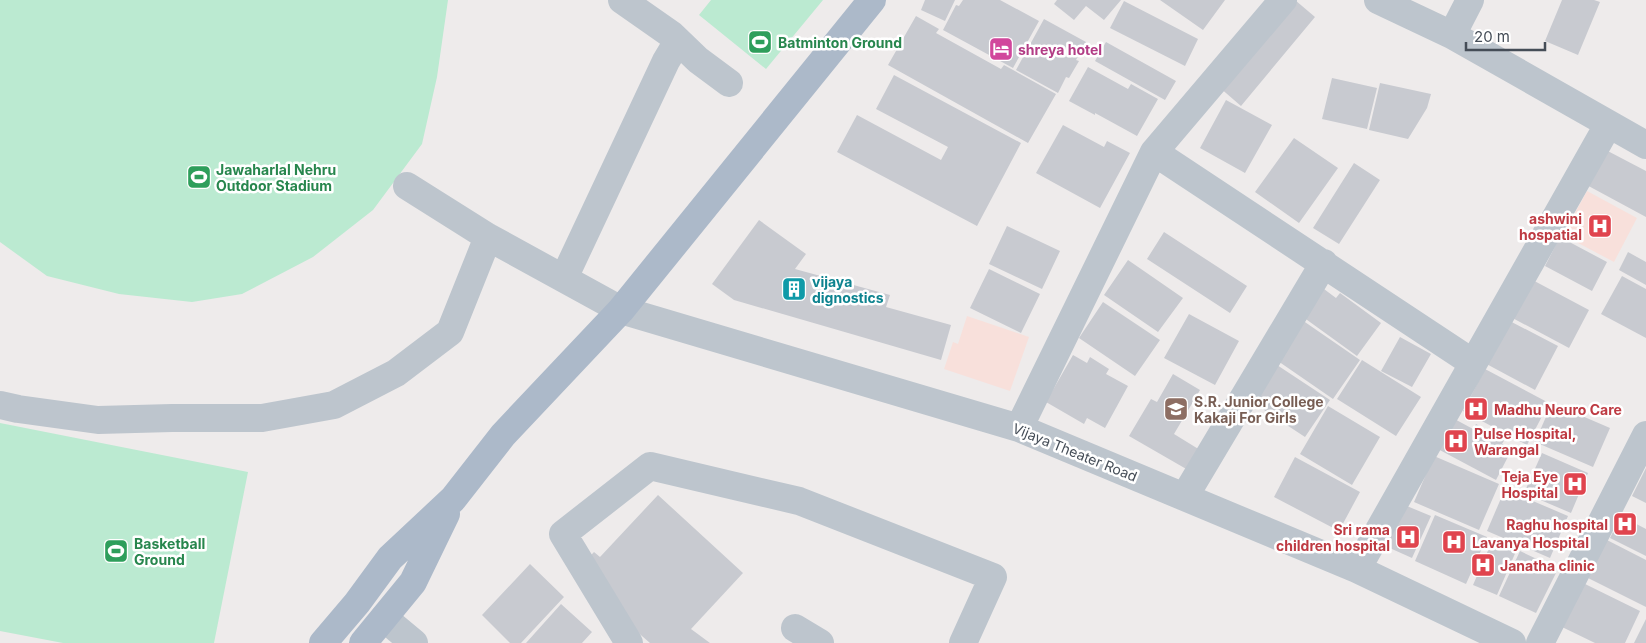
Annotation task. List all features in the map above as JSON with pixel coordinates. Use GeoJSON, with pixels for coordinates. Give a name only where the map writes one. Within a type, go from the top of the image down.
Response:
{"type":"FeatureCollection","features":[{"type":"Feature","properties":{"kind":"main road"},"geometry":{"type":"LineString","coordinates":[[323,643],[357,603],[390,558],[453,499],[503,435],[621,310],[872,0]]}},
{"type":"Feature","properties":{"kind":"main road"},"geometry":{"type":"LineString","coordinates":[[363,643],[413,582],[453,499]]}},
{"type":"Feature","properties":{"kind":"street"},"geometry":{"type":"LineString","coordinates":[[622,0],[678,41],[698,60],[730,83]]}},
{"type":"Feature","properties":{"kind":"street"},"geometry":{"type":"LineString","coordinates":[[1019,428],[1154,152],[1283,0]]}},
{"type":"Feature","properties":{"kind":"street"},"geometry":{"type":"LineString","coordinates":[[1378,0],[1452,35],[1646,145]]}},
{"type":"Feature","properties":{"kind":"street"},"geometry":{"type":"LineString","coordinates":[[1452,35],[1470,0]]}},
{"type":"Feature","properties":{"kind":"street"},"geometry":{"type":"LineString","coordinates":[[564,278],[666,61],[678,41]]}},
{"type":"Feature","properties":{"kind":"street"},"geometry":{"type":"LineString","coordinates":[[1357,569],[1608,125]]}},
{"type":"Feature","properties":{"kind":"street"},"geometry":{"type":"LineString","coordinates":[[1154,152],[1473,363]]}},
{"type":"Feature","properties":{"kind":"street","name":"Vijaya Theater Road"},"geometry":{"type":"LineString","coordinates":[[407,186],[488,237],[621,310],[1019,428],[1357,569],[1512,643]]}},
{"type":"Feature","properties":{"kind":"street"},"geometry":{"type":"LineString","coordinates":[[0,405],[98,420],[262,418],[334,405],[396,373],[450,332],[488,237]]}},
{"type":"Feature","properties":{"kind":"street"},"geometry":{"type":"LineString","coordinates":[[1185,496],[1324,264]]}},
{"type":"Feature","properties":{"kind":"street"},"geometry":{"type":"LineString","coordinates":[[1540,643],[1646,435]]}},
{"type":"Feature","properties":{"kind":"street"},"geometry":{"type":"LineString","coordinates":[[629,643],[563,534],[650,466],[799,501],[993,577],[963,643]]}},
{"type":"Feature","properties":{"kind":"street"},"geometry":{"type":"LineString","coordinates":[[384,618],[414,643]]}},
{"type":"Feature","properties":{"kind":"street"},"geometry":{"type":"LineString","coordinates":[[795,628],[820,643]]}},
{"type":"Feature","properties":{"kind":"shaded area","name":"ashwini hospatial"},"geometry":{"type":"Polygon","coordinates":[[[1587,191],[1637,218],[1614,262],[1563,235],[1587,191]]]}},
{"type":"Feature","properties":{"kind":"shaded area"},"geometry":{"type":"Polygon","coordinates":[[[967,316],[1029,337],[1010,391],[944,369],[953,342],[958,344],[967,316]]]}},
{"type":"Feature","properties":{"kind":"green space","name":"Jawaharlal Nehru Outdoor Stadium"},"geometry":{"type":"Polygon","coordinates":[[[0,0],[448,0],[437,77],[422,144],[373,210],[313,257],[242,294],[192,302],[119,294],[47,276],[0,242],[0,0]]]}},
{"type":"Feature","properties":{"kind":"green space","name":"Batminton Ground"},"geometry":{"type":"Polygon","coordinates":[[[711,0],[823,0],[766,69],[699,15],[711,0]]]}},
{"type":"Feature","properties":{"kind":"green space","name":"Basketball Ground"},"geometry":{"type":"Polygon","coordinates":[[[0,423],[248,472],[214,643],[63,643],[0,631],[0,423]]]}},
{"type":"Feature","properties":{"kind":"building"},"geometry":{"type":"Polygon","coordinates":[[[925,0],[955,0],[945,21],[921,10],[925,0]]]}},
{"type":"Feature","properties":{"kind":"building","name":"shreya hotel"},"geometry":{"type":"Polygon","coordinates":[[[963,0],[1000,0],[1039,21],[1013,68],[943,30],[956,5],[959,6],[963,0]]]}},
{"type":"Feature","properties":{"kind":"building"},"geometry":{"type":"Polygon","coordinates":[[[1057,0],[1121,0],[1104,20],[1086,6],[1074,20],[1054,4],[1057,0]]]}},
{"type":"Feature","properties":{"kind":"building"},"geometry":{"type":"Polygon","coordinates":[[[1160,0],[1225,0],[1203,30],[1160,0]]]}},
{"type":"Feature","properties":{"kind":"building"},"geometry":{"type":"Polygon","coordinates":[[[1295,0],[1315,17],[1241,106],[1219,87],[1295,0]]]}},
{"type":"Feature","properties":{"kind":"building"},"geometry":{"type":"Polygon","coordinates":[[[1562,0],[1594,0],[1600,2],[1578,55],[1545,41],[1562,0]]]}},
{"type":"Feature","properties":{"kind":"building"},"geometry":{"type":"Polygon","coordinates":[[[1124,1],[1198,39],[1185,66],[1110,28],[1124,1]]]}},
{"type":"Feature","properties":{"kind":"building"},"geometry":{"type":"Polygon","coordinates":[[[916,16],[939,29],[936,33],[1001,69],[1004,65],[1056,94],[1028,143],[888,65],[916,16]]]}},
{"type":"Feature","properties":{"kind":"building"},"geometry":{"type":"Polygon","coordinates":[[[1044,19],[1086,42],[1076,60],[1079,61],[1069,78],[1066,77],[1058,93],[1016,70],[1044,19]]]}},
{"type":"Feature","properties":{"kind":"building"},"geometry":{"type":"Polygon","coordinates":[[[1106,42],[1176,81],[1165,100],[1095,61],[1106,42]]]}},
{"type":"Feature","properties":{"kind":"building"},"geometry":{"type":"Polygon","coordinates":[[[1088,67],[1128,89],[1131,84],[1158,99],[1137,136],[1069,101],[1088,67]]]}},
{"type":"Feature","properties":{"kind":"building"},"geometry":{"type":"Polygon","coordinates":[[[894,75],[1021,143],[977,226],[837,152],[857,115],[941,160],[948,147],[876,109],[894,75]]]}},
{"type":"Feature","properties":{"kind":"building"},"geometry":{"type":"Polygon","coordinates":[[[1332,78],[1377,88],[1367,129],[1322,119],[1332,78]]]}},
{"type":"Feature","properties":{"kind":"building"},"geometry":{"type":"Polygon","coordinates":[[[1380,83],[1431,94],[1427,108],[1408,139],[1369,130],[1380,83]]]}},
{"type":"Feature","properties":{"kind":"building"},"geometry":{"type":"Polygon","coordinates":[[[1226,100],[1272,125],[1245,173],[1200,148],[1226,100]]]}},
{"type":"Feature","properties":{"kind":"building"},"geometry":{"type":"Polygon","coordinates":[[[1063,125],[1104,147],[1107,141],[1130,153],[1100,208],[1036,173],[1063,125]]]}},
{"type":"Feature","properties":{"kind":"building"},"geometry":{"type":"Polygon","coordinates":[[[1294,138],[1338,168],[1299,223],[1255,192],[1294,138]]]}},
{"type":"Feature","properties":{"kind":"building"},"geometry":{"type":"Polygon","coordinates":[[[1602,148],[1646,171],[1646,217],[1583,183],[1602,148]]]}},
{"type":"Feature","properties":{"kind":"building"},"geometry":{"type":"Polygon","coordinates":[[[1354,163],[1380,180],[1339,244],[1313,228],[1354,163]]]}},
{"type":"Feature","properties":{"kind":"building","name":"vijaya dignostics"},"geometry":{"type":"Polygon","coordinates":[[[759,220],[806,254],[795,269],[890,295],[886,307],[951,325],[941,360],[734,300],[712,284],[759,220]]]}},
{"type":"Feature","properties":{"kind":"building"},"geometry":{"type":"Polygon","coordinates":[[[1007,226],[1060,251],[1042,289],[989,264],[1007,226]]]}},
{"type":"Feature","properties":{"kind":"building"},"geometry":{"type":"Polygon","coordinates":[[[1164,232],[1247,286],[1230,313],[1147,259],[1164,232]]]}},
{"type":"Feature","properties":{"kind":"building"},"geometry":{"type":"Polygon","coordinates":[[[1560,237],[1607,262],[1592,291],[1545,266],[1560,237]]]}},
{"type":"Feature","properties":{"kind":"building"},"geometry":{"type":"Polygon","coordinates":[[[1628,252],[1646,262],[1646,285],[1619,270],[1628,252]]]}},
{"type":"Feature","properties":{"kind":"building"},"geometry":{"type":"Polygon","coordinates":[[[1128,260],[1183,298],[1158,332],[1104,295],[1128,260]]]}},
{"type":"Feature","properties":{"kind":"building"},"geometry":{"type":"Polygon","coordinates":[[[989,269],[1040,294],[1021,333],[970,308],[989,269]]]}},
{"type":"Feature","properties":{"kind":"building"},"geometry":{"type":"Polygon","coordinates":[[[1525,276],[1589,310],[1569,348],[1505,314],[1525,276]]]}},
{"type":"Feature","properties":{"kind":"building"},"geometry":{"type":"Polygon","coordinates":[[[1622,276],[1646,289],[1646,338],[1601,314],[1622,276]]]}},
{"type":"Feature","properties":{"kind":"building"},"geometry":{"type":"Polygon","coordinates":[[[1324,289],[1336,298],[1340,293],[1381,323],[1357,356],[1303,317],[1324,289]]]}},
{"type":"Feature","properties":{"kind":"building"},"geometry":{"type":"Polygon","coordinates":[[[1103,302],[1160,340],[1135,376],[1079,338],[1103,302]]]}},
{"type":"Feature","properties":{"kind":"building"},"geometry":{"type":"Polygon","coordinates":[[[1189,314],[1239,341],[1215,385],[1164,358],[1189,314]]]}},
{"type":"Feature","properties":{"kind":"building"},"geometry":{"type":"Polygon","coordinates":[[[1504,318],[1558,346],[1535,390],[1481,361],[1504,318]]]}},
{"type":"Feature","properties":{"kind":"building"},"geometry":{"type":"Polygon","coordinates":[[[1302,320],[1360,360],[1333,399],[1275,359],[1302,320]]]}},
{"type":"Feature","properties":{"kind":"building"},"geometry":{"type":"Polygon","coordinates":[[[1400,337],[1431,354],[1412,387],[1381,371],[1400,337]]]}},
{"type":"Feature","properties":{"kind":"building"},"geometry":{"type":"Polygon","coordinates":[[[1073,355],[1087,363],[1090,357],[1109,369],[1106,374],[1128,386],[1105,428],[1087,418],[1084,424],[1046,402],[1073,355]]]}},
{"type":"Feature","properties":{"kind":"building"},"geometry":{"type":"Polygon","coordinates":[[[1362,360],[1421,397],[1396,436],[1337,399],[1362,360]]]}},
{"type":"Feature","properties":{"kind":"building"},"geometry":{"type":"Polygon","coordinates":[[[1277,365],[1330,400],[1305,437],[1252,402],[1277,365]]]}},
{"type":"Feature","properties":{"kind":"building"},"geometry":{"type":"Polygon","coordinates":[[[1485,369],[1549,403],[1527,445],[1463,411],[1485,369]]]}},
{"type":"Feature","properties":{"kind":"building"},"geometry":{"type":"Polygon","coordinates":[[[1173,374],[1200,390],[1174,434],[1200,450],[1188,470],[1129,436],[1151,399],[1157,402],[1173,374]]]}},
{"type":"Feature","properties":{"kind":"building"},"geometry":{"type":"Polygon","coordinates":[[[1552,403],[1610,428],[1593,467],[1535,442],[1552,403]]]}},
{"type":"Feature","properties":{"kind":"building"},"geometry":{"type":"Polygon","coordinates":[[[1328,406],[1380,437],[1352,485],[1300,454],[1328,406]]]}},
{"type":"Feature","properties":{"kind":"building"},"geometry":{"type":"Polygon","coordinates":[[[1449,416],[1473,429],[1476,424],[1505,439],[1502,444],[1512,449],[1496,480],[1436,448],[1449,416]]]}},
{"type":"Feature","properties":{"kind":"building"},"geometry":{"type":"Polygon","coordinates":[[[1542,453],[1588,473],[1571,513],[1524,493],[1542,453]]]}},
{"type":"Feature","properties":{"kind":"building"},"geometry":{"type":"Polygon","coordinates":[[[1434,456],[1499,484],[1479,530],[1414,502],[1434,456]]]}},
{"type":"Feature","properties":{"kind":"building"},"geometry":{"type":"Polygon","coordinates":[[[1295,457],[1360,492],[1339,531],[1274,497],[1295,457]]]}},
{"type":"Feature","properties":{"kind":"building"},"geometry":{"type":"Polygon","coordinates":[[[1646,468],[1646,503],[1632,496],[1646,468]]]}},
{"type":"Feature","properties":{"kind":"building"},"geometry":{"type":"Polygon","coordinates":[[[1505,489],[1568,516],[1550,558],[1487,531],[1505,489]]]}},
{"type":"Feature","properties":{"kind":"building"},"geometry":{"type":"Polygon","coordinates":[[[658,495],[743,573],[691,629],[710,643],[650,643],[572,575],[594,552],[600,557],[658,495]]]}},
{"type":"Feature","properties":{"kind":"building"},"geometry":{"type":"Polygon","coordinates":[[[1402,504],[1431,516],[1412,558],[1383,545],[1402,504]]]}},
{"type":"Feature","properties":{"kind":"building"},"geometry":{"type":"Polygon","coordinates":[[[1435,515],[1487,537],[1466,584],[1415,561],[1435,515]]]}},
{"type":"Feature","properties":{"kind":"building"},"geometry":{"type":"Polygon","coordinates":[[[1621,516],[1646,529],[1646,556],[1610,538],[1621,516]]]}},
{"type":"Feature","properties":{"kind":"building"},"geometry":{"type":"Polygon","coordinates":[[[1493,539],[1517,549],[1497,595],[1473,585],[1493,539]]]}},
{"type":"Feature","properties":{"kind":"building"},"geometry":{"type":"Polygon","coordinates":[[[1605,539],[1646,560],[1646,607],[1586,577],[1605,539]]]}},
{"type":"Feature","properties":{"kind":"building"},"geometry":{"type":"Polygon","coordinates":[[[1520,551],[1558,569],[1536,613],[1499,596],[1520,551]]]}},
{"type":"Feature","properties":{"kind":"building"},"geometry":{"type":"Polygon","coordinates":[[[530,564],[564,597],[521,643],[510,643],[482,615],[530,564]]]}},
{"type":"Feature","properties":{"kind":"building"},"geometry":{"type":"Polygon","coordinates":[[[1583,583],[1640,611],[1625,643],[1595,643],[1562,627],[1583,583]]]}},
{"type":"Feature","properties":{"kind":"building"},"geometry":{"type":"Polygon","coordinates":[[[561,604],[592,632],[582,643],[526,643],[561,604]]]}},
{"type":"Feature","properties":{"kind":"building"},"geometry":{"type":"Polygon","coordinates":[[[1646,619],[1646,643],[1634,643],[1646,619]]]}},
{"type":"Feature","properties":{"kind":"place","name":"Batminton Ground"},"geometry":{"type":"Point","coordinates":[760,42]}},
{"type":"Feature","properties":{"kind":"place","name":"shreya hotel"},"geometry":{"type":"Point","coordinates":[1001,49]}},
{"type":"Feature","properties":{"kind":"place","name":"Jawaharlal Nehru Outdoor Stadium"},"geometry":{"type":"Point","coordinates":[199,177]}},
{"type":"Feature","properties":{"kind":"place","name":"ashwini hospatial"},"geometry":{"type":"Point","coordinates":[1600,226]}},
{"type":"Feature","properties":{"kind":"place","name":"vijaya dignostics"},"geometry":{"type":"Point","coordinates":[794,289]}},
{"type":"Feature","properties":{"kind":"place","name":"S.R. Junior College Kakaji For Girls"},"geometry":{"type":"Point","coordinates":[1176,409]}},
{"type":"Feature","properties":{"kind":"place","name":"Madhu Neuro Care"},"geometry":{"type":"Point","coordinates":[1476,409]}},
{"type":"Feature","properties":{"kind":"place","name":"Pulse Hospital, Warangal"},"geometry":{"type":"Point","coordinates":[1456,441]}},
{"type":"Feature","properties":{"kind":"place","name":"Teja Eye Hospital"},"geometry":{"type":"Point","coordinates":[1575,484]}},
{"type":"Feature","properties":{"kind":"place","name":"Raghu hospital"},"geometry":{"type":"Point","coordinates":[1625,524]}},
{"type":"Feature","properties":{"kind":"place","name":"Sri rama children hospital"},"geometry":{"type":"Point","coordinates":[1408,537]}},
{"type":"Feature","properties":{"kind":"place","name":"Lavanya Hospital"},"geometry":{"type":"Point","coordinates":[1454,542]}},
{"type":"Feature","properties":{"kind":"place","name":"Basketball Ground"},"geometry":{"type":"Point","coordinates":[116,551]}},
{"type":"Feature","properties":{"kind":"place","name":"Janatha clinic"},"geometry":{"type":"Point","coordinates":[1483,565]}}]}
